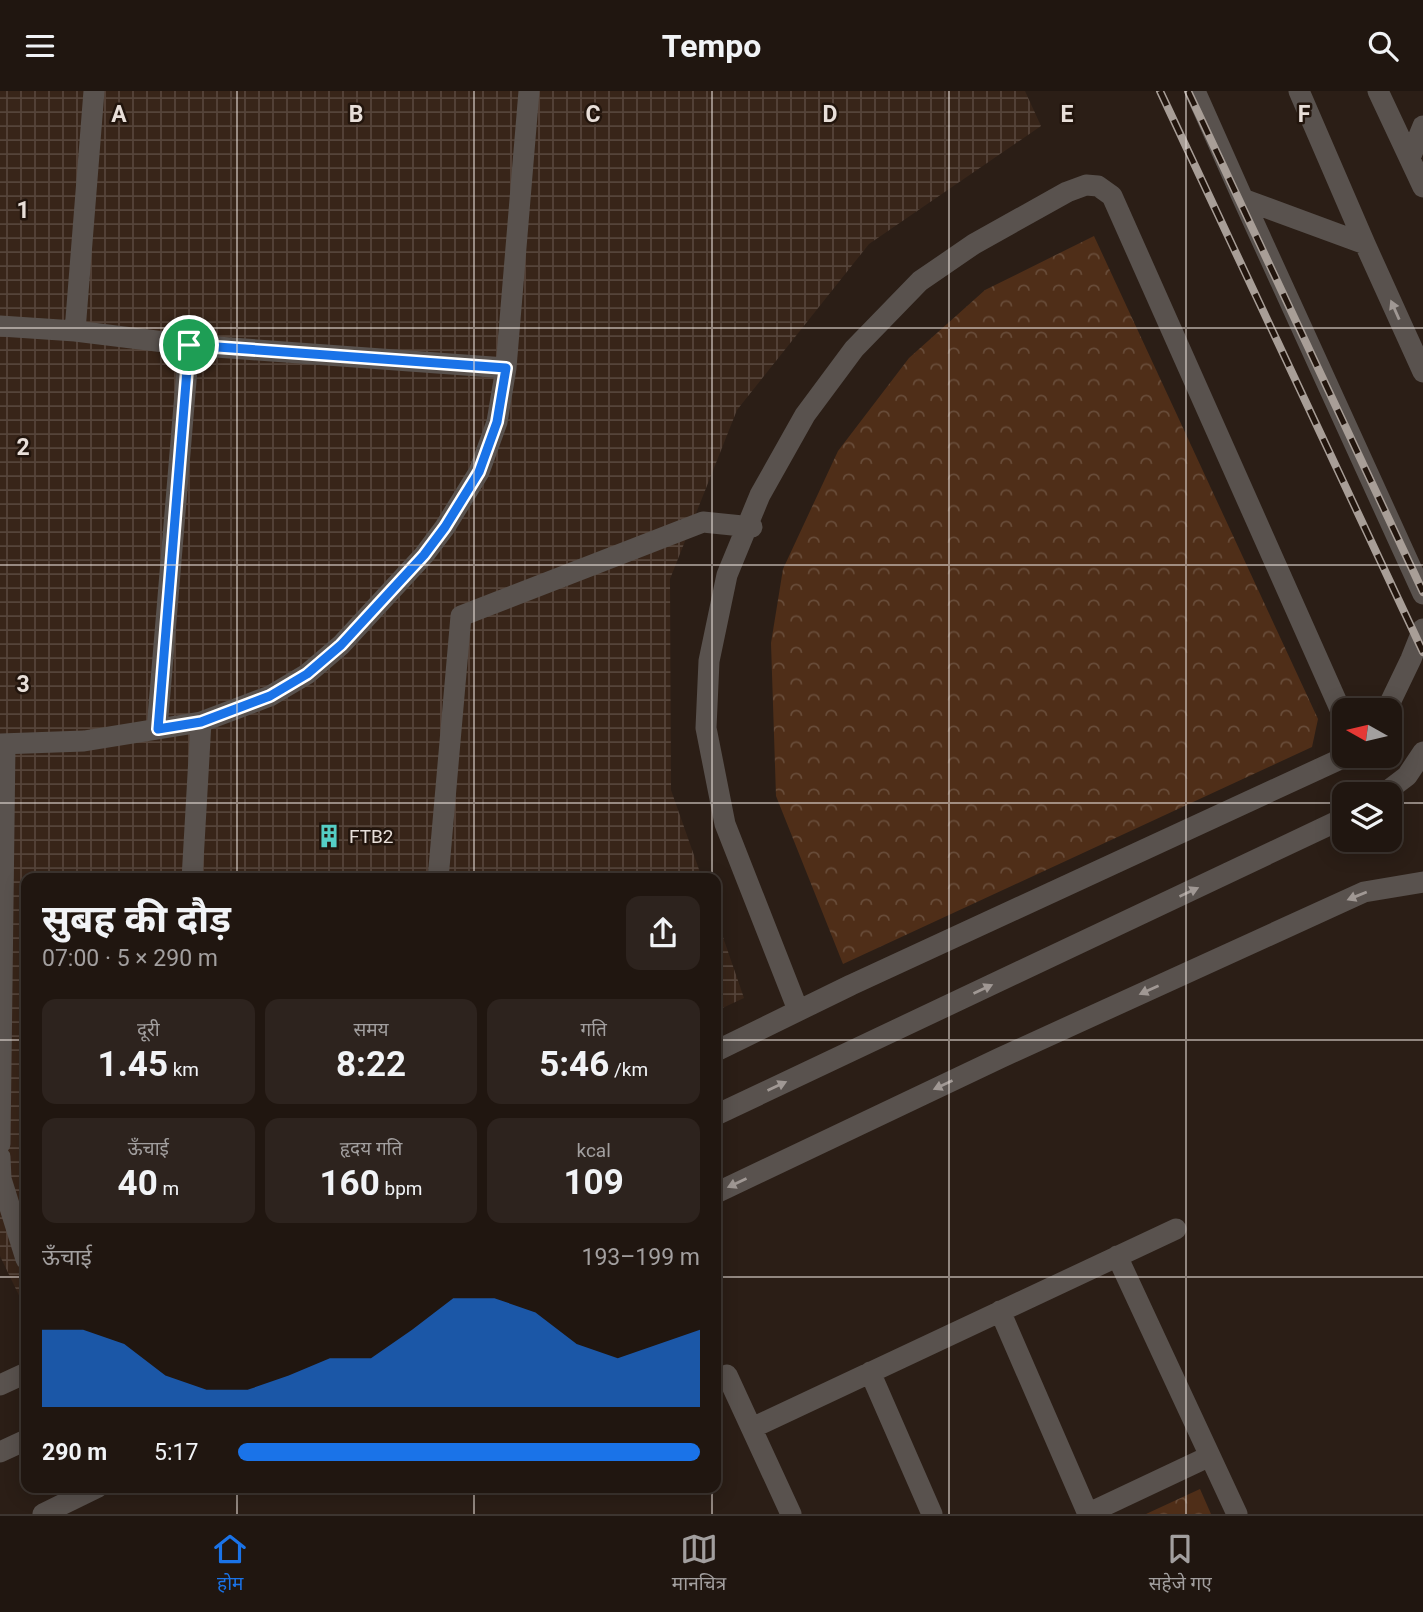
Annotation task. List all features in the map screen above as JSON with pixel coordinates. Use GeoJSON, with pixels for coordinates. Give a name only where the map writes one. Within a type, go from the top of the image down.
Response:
{"type":"FeatureCollection","features":[{"type":"Feature","properties":{"kind":"street"},"geometry":{"type":"LineString","coordinates":[[75,331],[94,91]]}},
{"type":"Feature","properties":{"kind":"street"},"geometry":{"type":"LineString","coordinates":[[0,1144],[2,745],[84,741],[201,722],[270,696],[307,674],[341,645],[424,555],[479,472],[497,422],[506,368],[528,91]]}},
{"type":"Feature","properties":{"kind":"street"},"geometry":{"type":"LineString","coordinates":[[1195,91],[1423,594]]}},
{"type":"Feature","properties":{"kind":"street"},"geometry":{"type":"LineString","coordinates":[[1299,91],[1423,372]]}},
{"type":"Feature","properties":{"kind":"street"},"geometry":{"type":"LineString","coordinates":[[1378,91],[1423,187]]}},
{"type":"Feature","properties":{"kind":"street"},"geometry":{"type":"LineString","coordinates":[[1410,158],[1423,125]]}},
{"type":"Feature","properties":{"kind":"street"},"geometry":{"type":"LineString","coordinates":[[798,1010],[726,824],[706,728],[709,661],[727,575],[760,495],[805,415],[854,349],[920,281],[974,244],[1067,192],[1086,185],[1098,186],[1112,196],[1336,698]]}},
{"type":"Feature","properties":{"kind":"street"},"geometry":{"type":"LineString","coordinates":[[1243,199],[1365,244]]}},
{"type":"Feature","properties":{"kind":"street"},"geometry":{"type":"LineString","coordinates":[[0,326],[75,331],[189,345],[506,368]]}},
{"type":"Feature","properties":{"kind":"street"},"geometry":{"type":"LineString","coordinates":[[158,729],[189,345]]}},
{"type":"Feature","properties":{"kind":"street"},"geometry":{"type":"LineString","coordinates":[[439,873],[461,616],[703,522],[749,527]]}},
{"type":"Feature","properties":{"kind":"street"},"geometry":{"type":"LineString","coordinates":[[1392,698],[1423,629]]}},
{"type":"Feature","properties":{"kind":"street"},"geometry":{"type":"LineString","coordinates":[[192,873],[201,722]]}},
{"type":"Feature","properties":{"kind":"street"},"geometry":{"type":"LineString","coordinates":[[1399,782],[1407,776],[1423,752]]}},
{"type":"Feature","properties":{"kind":"street"},"geometry":{"type":"LineString","coordinates":[[721,1048],[798,1010],[1332,762]]}},
{"type":"Feature","properties":{"kind":"street"},"geometry":{"type":"LineString","coordinates":[[721,1113],[1332,824]]}},
{"type":"Feature","properties":{"kind":"street"},"geometry":{"type":"LineString","coordinates":[[721,1191],[1000,1058],[1364,892],[1423,882]]}},
{"type":"Feature","properties":{"kind":"street"},"geometry":{"type":"LineString","coordinates":[[0,1157],[1,1179],[21,1243]]}},
{"type":"Feature","properties":{"kind":"street"},"geometry":{"type":"LineString","coordinates":[[752,1428],[1176,1229]]}},
{"type":"Feature","properties":{"kind":"street"},"geometry":{"type":"LineString","coordinates":[[1116,1256],[1237,1514]]}},
{"type":"Feature","properties":{"kind":"street"},"geometry":{"type":"LineString","coordinates":[[1000,1311],[1087,1514],[1210,1457]]}},
{"type":"Feature","properties":{"kind":"street"},"geometry":{"type":"LineString","coordinates":[[870,1372],[932,1514]]}},
{"type":"Feature","properties":{"kind":"street"},"geometry":{"type":"LineString","coordinates":[[0,1385],[21,1375]]}},
{"type":"Feature","properties":{"kind":"street"},"geometry":{"type":"LineString","coordinates":[[727,1375],[791,1514]]}},
{"type":"Feature","properties":{"kind":"street"},"geometry":{"type":"LineString","coordinates":[[0,1452],[21,1442]]}},
{"type":"Feature","properties":{"kind":"street"},"geometry":{"type":"LineString","coordinates":[[43,1514],[86,1493]]}},
{"type":"Feature","properties":{"kind":"shaded area"},"geometry":{"type":"Polygon","coordinates":[[[0,91],[1025,91],[1041,126],[869,244],[737,410],[670,579],[671,790],[700,873],[21,873],[21,1300],[0,1256],[0,91]]]}},
{"type":"Feature","properties":{"kind":"shaded area"},"geometry":{"type":"Polygon","coordinates":[[[721,931],[744,998],[721,1009],[721,931]]]}},
{"type":"Feature","properties":{"kind":"green space"},"geometry":{"type":"Polygon","coordinates":[[[1094,236],[1318,719],[1312,747],[843,964],[776,796],[771,643],[783,569],[838,451],[909,358],[985,290],[1094,236]]]}},
{"type":"Feature","properties":{"kind":"green space"},"geometry":{"type":"Polygon","coordinates":[[[1200,1489],[1211,1514],[1146,1514],[1200,1489]]]}},
{"type":"Feature","properties":{"kind":"railway"},"geometry":{"type":"LineString","coordinates":[[1160,91],[1423,652]]}},
{"type":"Feature","properties":{"kind":"railway"},"geometry":{"type":"LineString","coordinates":[[1188,91],[1423,592]]}},
{"type":"Feature","properties":{"kind":"place","name":"FTB2"},"geometry":{"type":"Point","coordinates":[329,836]}},
{"type":"Feature","properties":{"kind":"route"},"geometry":{"type":"LineString","coordinates":[[189,345],[506,368],[497,422],[479,472],[424,555],[341,645],[307,674],[270,696],[201,722],[158,729],[173,537],[189,345]]}}]}
